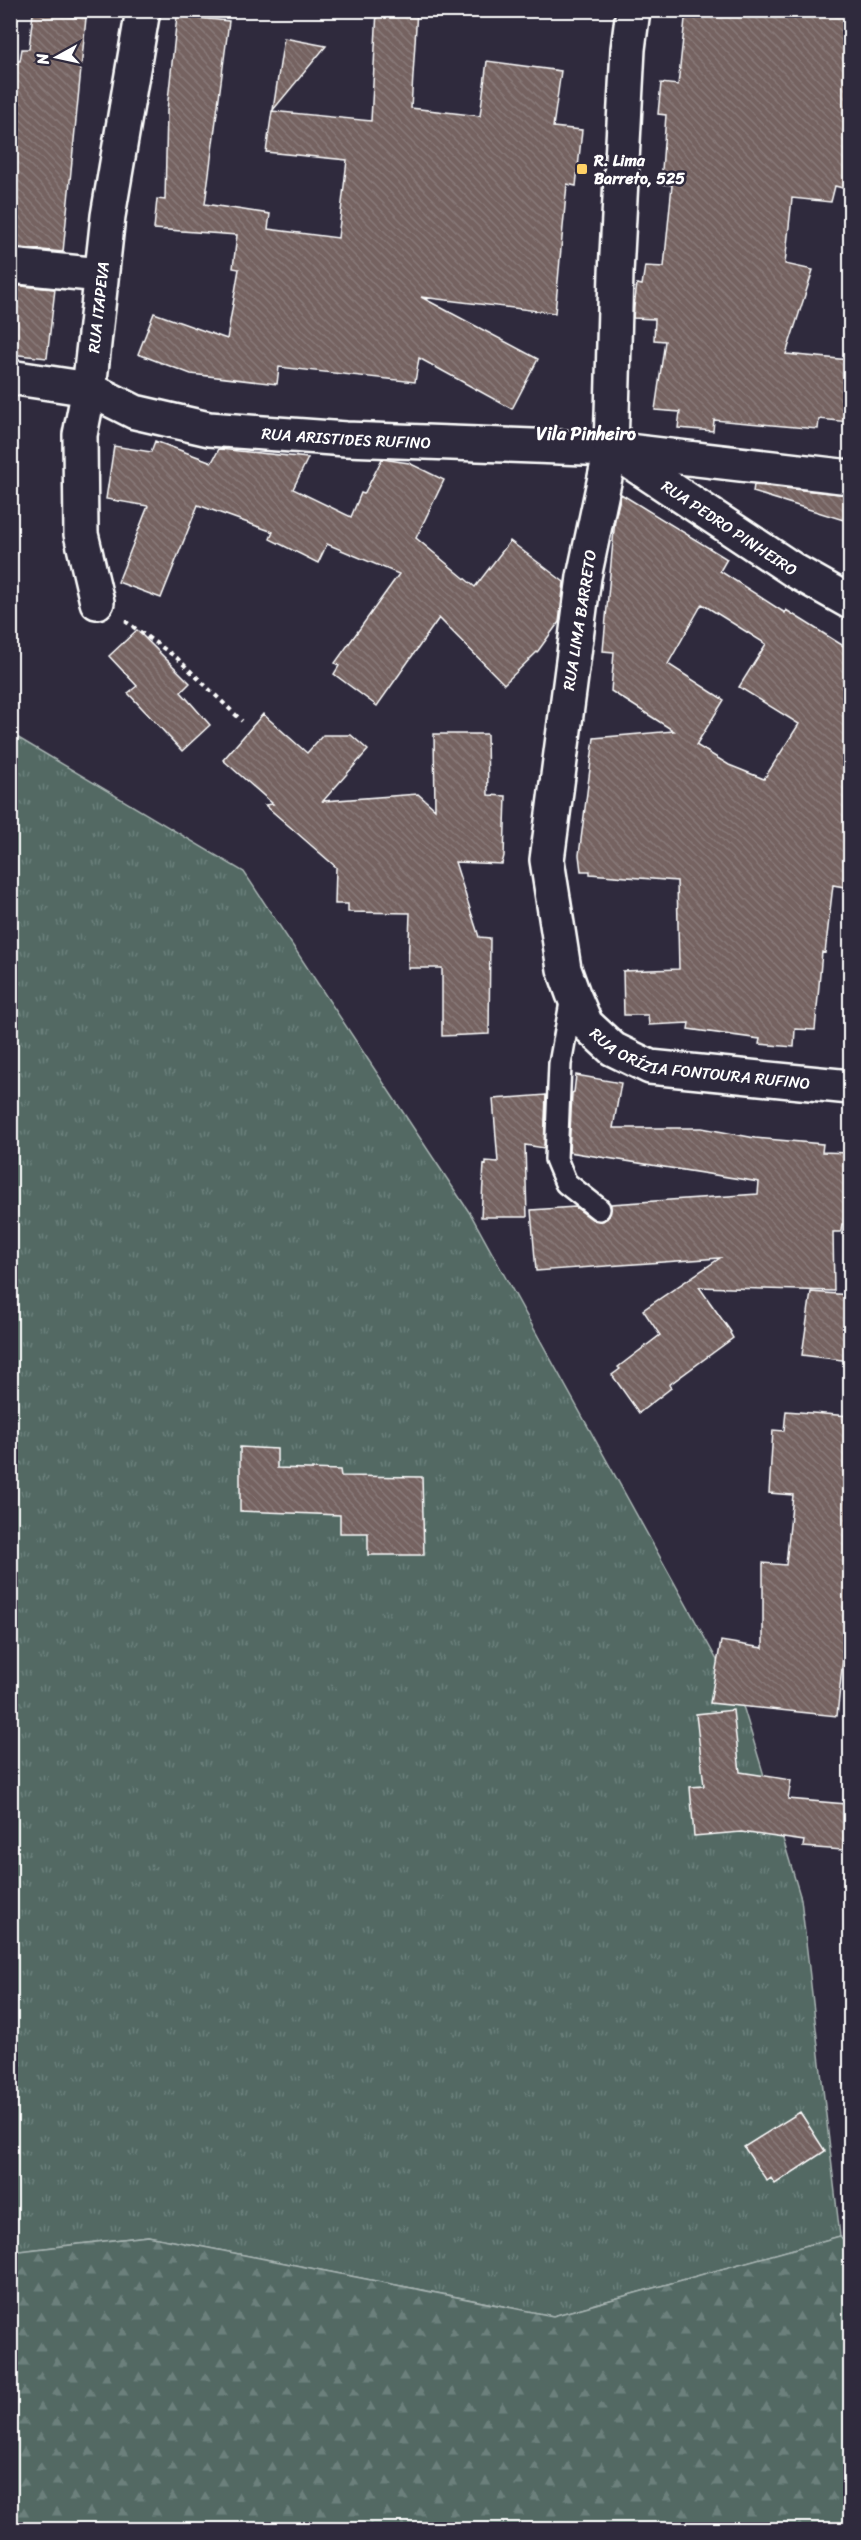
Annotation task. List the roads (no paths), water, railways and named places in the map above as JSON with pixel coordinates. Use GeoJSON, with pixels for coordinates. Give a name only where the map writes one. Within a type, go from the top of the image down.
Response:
{"type":"FeatureCollection","features":[{"type":"Feature","properties":{"kind":"street","name":"RUA ITAPEVA"},"geometry":{"type":"LineString","coordinates":[[97,602],[81,534],[80,435],[89,389],[108,216],[143,10]]}},
{"type":"Feature","properties":{"kind":"street","name":"RUA LIMA BARRETO"},"geometry":{"type":"LineString","coordinates":[[573,994],[564,969],[547,860],[584,577],[611,449],[616,273],[628,49],[633,10]]}},
{"type":"Feature","properties":{"kind":"street"},"geometry":{"type":"LineString","coordinates":[[10,266],[101,275]]}},
{"type":"Feature","properties":{"kind":"street","name":"RUA ARISTIDES RUFINO"},"geometry":{"type":"LineString","coordinates":[[10,377],[89,389],[135,412],[209,429],[346,439],[611,449],[850,477]]}},
{"type":"Feature","properties":{"kind":"street","name":"RUA PEDRO PINHEIRO"},"geometry":{"type":"LineString","coordinates":[[611,449],[795,571],[850,602]]}},
{"type":"Feature","properties":{"kind":"street","name":"RUA ORÍZIA FONTOURA RUFINO"},"geometry":{"type":"LineString","coordinates":[[573,994],[586,1024],[613,1049],[650,1067],[850,1087]]}},
{"type":"Feature","properties":{"kind":"lane","name":"RUA LIMA BARRETO"},"geometry":{"type":"LineString","coordinates":[[573,994],[560,1064],[556,1159],[566,1183],[600,1209]]}},
{"type":"Feature","properties":{"kind":"place","name":"R. Lima Barreto, 525"},"geometry":{"type":"Point","coordinates":[582,169]}},
{"type":"Feature","properties":{"kind":"district","name":"Vila Pinheiro"},"geometry":{"type":"Point","coordinates":[586,434]}}]}
